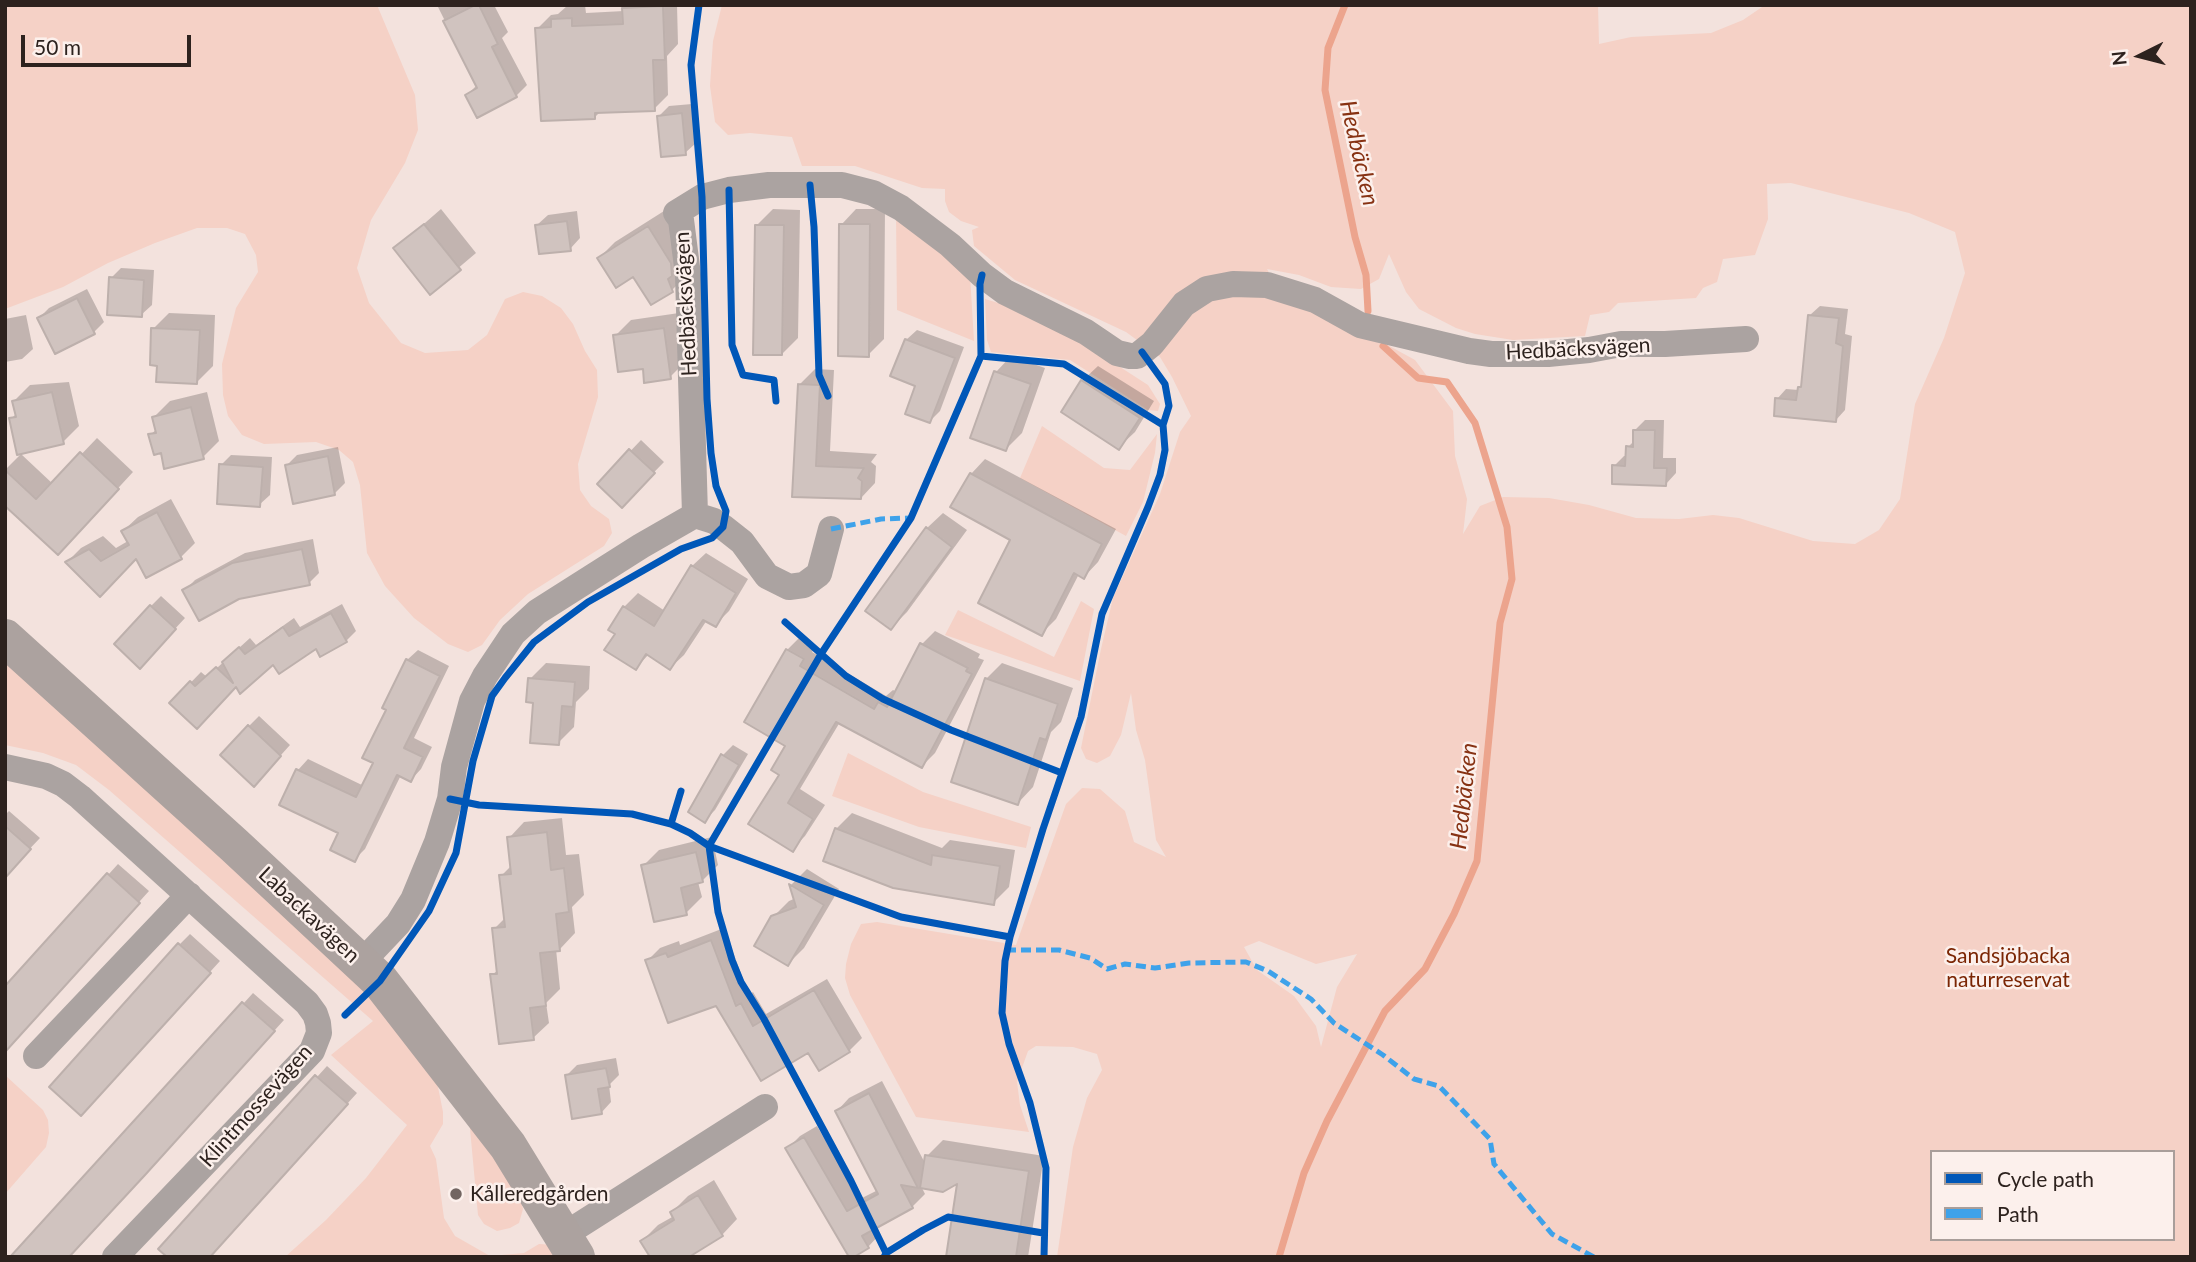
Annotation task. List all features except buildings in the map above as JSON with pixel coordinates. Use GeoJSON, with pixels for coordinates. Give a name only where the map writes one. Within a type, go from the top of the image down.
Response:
{"type":"FeatureCollection","features":[{"type":"Feature","properties":{"kind":"street","name":"Hedbäcksvägen"},"geometry":{"type":"LineString","coordinates":[[695,515],[688,275],[681,220],[676,213],[702,197],[729,190],[810,184],[842,185],[873,193],[901,208],[950,244],[982,275],[1005,292],[1086,332],[1117,353],[1130,356],[1137,356],[1152,344],[1184,304],[1207,289],[1233,284],[1267,285],[1315,300],[1360,325],[1491,354],[1537,354],[1589,350],[1622,344],[1746,339]]}},
{"type":"Feature","properties":{"kind":"street"},"geometry":{"type":"LineString","coordinates":[[361,963],[398,924],[418,889],[437,842],[450,799],[456,756],[472,701],[513,634],[537,612],[695,515],[714,521],[742,542],[767,576],[789,587],[804,584],[819,573],[831,529]]}},
{"type":"Feature","properties":{"kind":"street","name":"Labackavägen"},"geometry":{"type":"LineString","coordinates":[[5,638],[380,981],[508,1146],[570,1246],[765,1107]]}},
{"type":"Feature","properties":{"kind":"street","name":"Klintmossevägen"},"geometry":{"type":"LineString","coordinates":[[5,767],[46,776],[63,784],[189,895],[307,1003],[315,1014],[319,1033],[312,1051],[115,1257]]}},
{"type":"Feature","properties":{"kind":"street"},"geometry":{"type":"LineString","coordinates":[[36,1056],[189,895]]}},
{"type":"Feature","properties":{"kind":"green space"},"geometry":{"type":"Polygon","coordinates":[[[5,5],[377,5],[415,95],[418,130],[405,163],[371,220],[357,268],[369,303],[401,343],[425,353],[468,350],[487,335],[505,299],[523,292],[542,296],[561,308],[573,324],[597,370],[598,397],[578,464],[580,490],[591,506],[609,519],[612,533],[604,546],[528,594],[500,620],[482,645],[468,652],[448,644],[414,618],[385,586],[367,553],[360,485],[353,462],[339,450],[316,442],[264,444],[242,435],[228,416],[223,395],[222,364],[236,308],[258,272],[256,255],[245,234],[227,228],[197,228],[155,243],[108,263],[63,287],[5,309],[5,5]]]}},
{"type":"Feature","properties":{"kind":"green space","name":"Sandsjöbacka naturreservat"},"geometry":{"type":"Polygon","coordinates":[[[722,5],[1598,5],[1599,44],[1631,37],[1711,33],[1743,20],[1765,5],[2191,5],[2191,1257],[1057,1257],[1073,1147],[1087,1098],[1102,1070],[1097,1054],[1073,1047],[1036,1046],[1028,1051],[1017,1082],[1020,1105],[1029,1132],[916,1117],[850,995],[845,978],[846,964],[851,944],[861,924],[877,922],[1016,945],[1066,804],[1082,788],[1100,789],[1125,811],[1134,842],[1166,857],[1156,840],[1145,760],[1136,730],[1131,693],[1121,735],[1110,756],[1097,763],[1086,759],[1081,748],[1113,598],[1160,494],[1180,432],[1191,416],[1160,357],[1126,332],[1015,280],[974,246],[972,230],[979,227],[961,221],[949,212],[945,189],[922,188],[855,166],[802,166],[792,137],[750,133],[728,135],[715,122],[710,86],[713,41],[722,5]],[[1791,183],[1767,184],[1768,219],[1755,255],[1723,259],[1717,282],[1703,288],[1696,298],[1618,303],[1609,312],[1590,315],[1585,336],[1513,340],[1456,328],[1419,309],[1406,292],[1389,254],[1379,279],[1361,289],[1331,287],[1299,275],[1267,269],[1280,293],[1353,326],[1415,360],[1453,411],[1455,456],[1467,499],[1463,534],[1480,506],[1503,497],[1549,498],[1589,505],[1636,518],[1679,519],[1713,515],[1739,518],[1813,541],[1855,544],[1879,530],[1900,499],[1915,404],[1944,338],[1965,273],[1955,232],[1909,213],[1791,183]],[[1259,941],[1244,947],[1257,970],[1294,996],[1316,1026],[1321,1047],[1337,987],[1357,954],[1316,964],[1259,941]]]}},
{"type":"Feature","properties":{"kind":"green space"},"geometry":{"type":"Polygon","coordinates":[[[896,215],[970,275],[974,341],[897,310],[896,215]]]}},
{"type":"Feature","properties":{"kind":"green space"},"geometry":{"type":"Polygon","coordinates":[[[985,299],[1005,305],[1086,345],[1148,385],[1160,404],[1158,411],[1148,410],[1070,360],[991,352],[987,340],[985,299]]]}},
{"type":"Feature","properties":{"kind":"green space"},"geometry":{"type":"Polygon","coordinates":[[[1042,426],[1104,468],[1130,470],[1157,434],[1143,502],[1126,536],[1020,478],[1042,426]]]}},
{"type":"Feature","properties":{"kind":"green space"},"geometry":{"type":"Polygon","coordinates":[[[1081,601],[1094,609],[1080,681],[945,635],[958,610],[1054,657],[1081,601]]]}},
{"type":"Feature","properties":{"kind":"green space"},"geometry":{"type":"Polygon","coordinates":[[[5,649],[340,953],[437,1082],[443,1124],[430,1146],[436,1159],[444,1218],[455,1236],[490,1256],[524,1253],[539,1244],[554,1245],[560,1257],[285,1257],[326,1220],[366,1178],[407,1125],[331,1055],[373,1021],[109,790],[76,765],[43,753],[5,745],[5,649]]]}},
{"type":"Feature","properties":{"kind":"green space"},"geometry":{"type":"Polygon","coordinates":[[[848,753],[923,792],[1031,827],[1026,848],[919,827],[832,796],[848,753]]]}},
{"type":"Feature","properties":{"kind":"green space"},"geometry":{"type":"Polygon","coordinates":[[[5,1075],[43,1110],[48,1120],[49,1133],[46,1147],[5,1194],[5,1075]]]}},
{"type":"Feature","properties":{"kind":"green space"},"geometry":{"type":"Polygon","coordinates":[[[469,1118],[519,1193],[523,1209],[519,1223],[510,1228],[497,1231],[484,1224],[478,1215],[469,1118]]]}},
{"type":"Feature","properties":{"kind":"waterway","name":"Hedbäcken"},"geometry":{"type":"LineString","coordinates":[[1345,5],[1328,48],[1325,90],[1355,237],[1366,275],[1368,311]]}},
{"type":"Feature","properties":{"kind":"waterway","name":"Hedbäcken"},"geometry":{"type":"LineString","coordinates":[[1279,1257],[1304,1173],[1327,1121],[1385,1011],[1425,969],[1454,914],[1477,861],[1500,623],[1512,579],[1507,527],[1475,423],[1447,382],[1418,378],[1383,346]]}},
{"type":"Feature","properties":{"kind":"marked path"},"geometry":{"type":"LineString","coordinates":[[831,529],[881,519],[911,518]]}},
{"type":"Feature","properties":{"kind":"marked path"},"geometry":{"type":"LineString","coordinates":[[1006,950],[1059,950],[1090,958],[1107,969],[1125,964],[1155,968],[1189,963],[1246,962],[1268,971],[1311,999],[1334,1023],[1414,1079],[1439,1086],[1490,1139],[1494,1164],[1552,1234],[1594,1257]]}},
{"type":"Feature","properties":{"kind":"cycle path"},"geometry":{"type":"LineString","coordinates":[[345,1015],[380,981],[429,911],[456,853],[473,761],[492,696],[505,678],[534,642],[588,602],[681,549],[712,538],[723,527],[726,511],[716,486],[707,399],[702,197],[691,65],[699,5]]}},
{"type":"Feature","properties":{"kind":"cycle path"},"geometry":{"type":"LineString","coordinates":[[810,185],[819,375],[828,396]]}},
{"type":"Feature","properties":{"kind":"cycle path"},"geometry":{"type":"LineString","coordinates":[[729,190],[732,345],[743,375],[774,380],[776,401]]}},
{"type":"Feature","properties":{"kind":"cycle path"},"geometry":{"type":"LineString","coordinates":[[886,1253],[851,1181],[764,1019],[741,982],[718,912],[709,846],[821,654],[911,518],[981,356],[982,275]]}},
{"type":"Feature","properties":{"kind":"cycle path"},"geometry":{"type":"LineString","coordinates":[[1044,1257],[1046,1168],[1030,1103],[1009,1044],[1002,1013],[1005,961],[1043,829],[1081,717],[1102,614],[1160,475],[1165,450],[1163,425],[1169,406],[1165,384],[1142,352]]}},
{"type":"Feature","properties":{"kind":"cycle path"},"geometry":{"type":"LineString","coordinates":[[981,356],[1064,364],[1163,425]]}},
{"type":"Feature","properties":{"kind":"cycle path"},"geometry":{"type":"LineString","coordinates":[[785,622],[846,676],[883,699],[951,730],[1062,773]]}},
{"type":"Feature","properties":{"kind":"cycle path"},"geometry":{"type":"LineString","coordinates":[[681,791],[671,824],[709,846],[901,917],[1010,937]]}},
{"type":"Feature","properties":{"kind":"cycle path"},"geometry":{"type":"LineString","coordinates":[[450,799],[479,805],[632,814],[671,824]]}},
{"type":"Feature","properties":{"kind":"cycle path"},"geometry":{"type":"LineString","coordinates":[[884,1257],[886,1253],[948,1217],[1043,1233]]}},
{"type":"Feature","properties":{"kind":"place","name":"Kålleredgården"},"geometry":{"type":"Point","coordinates":[456,1194]}}]}
